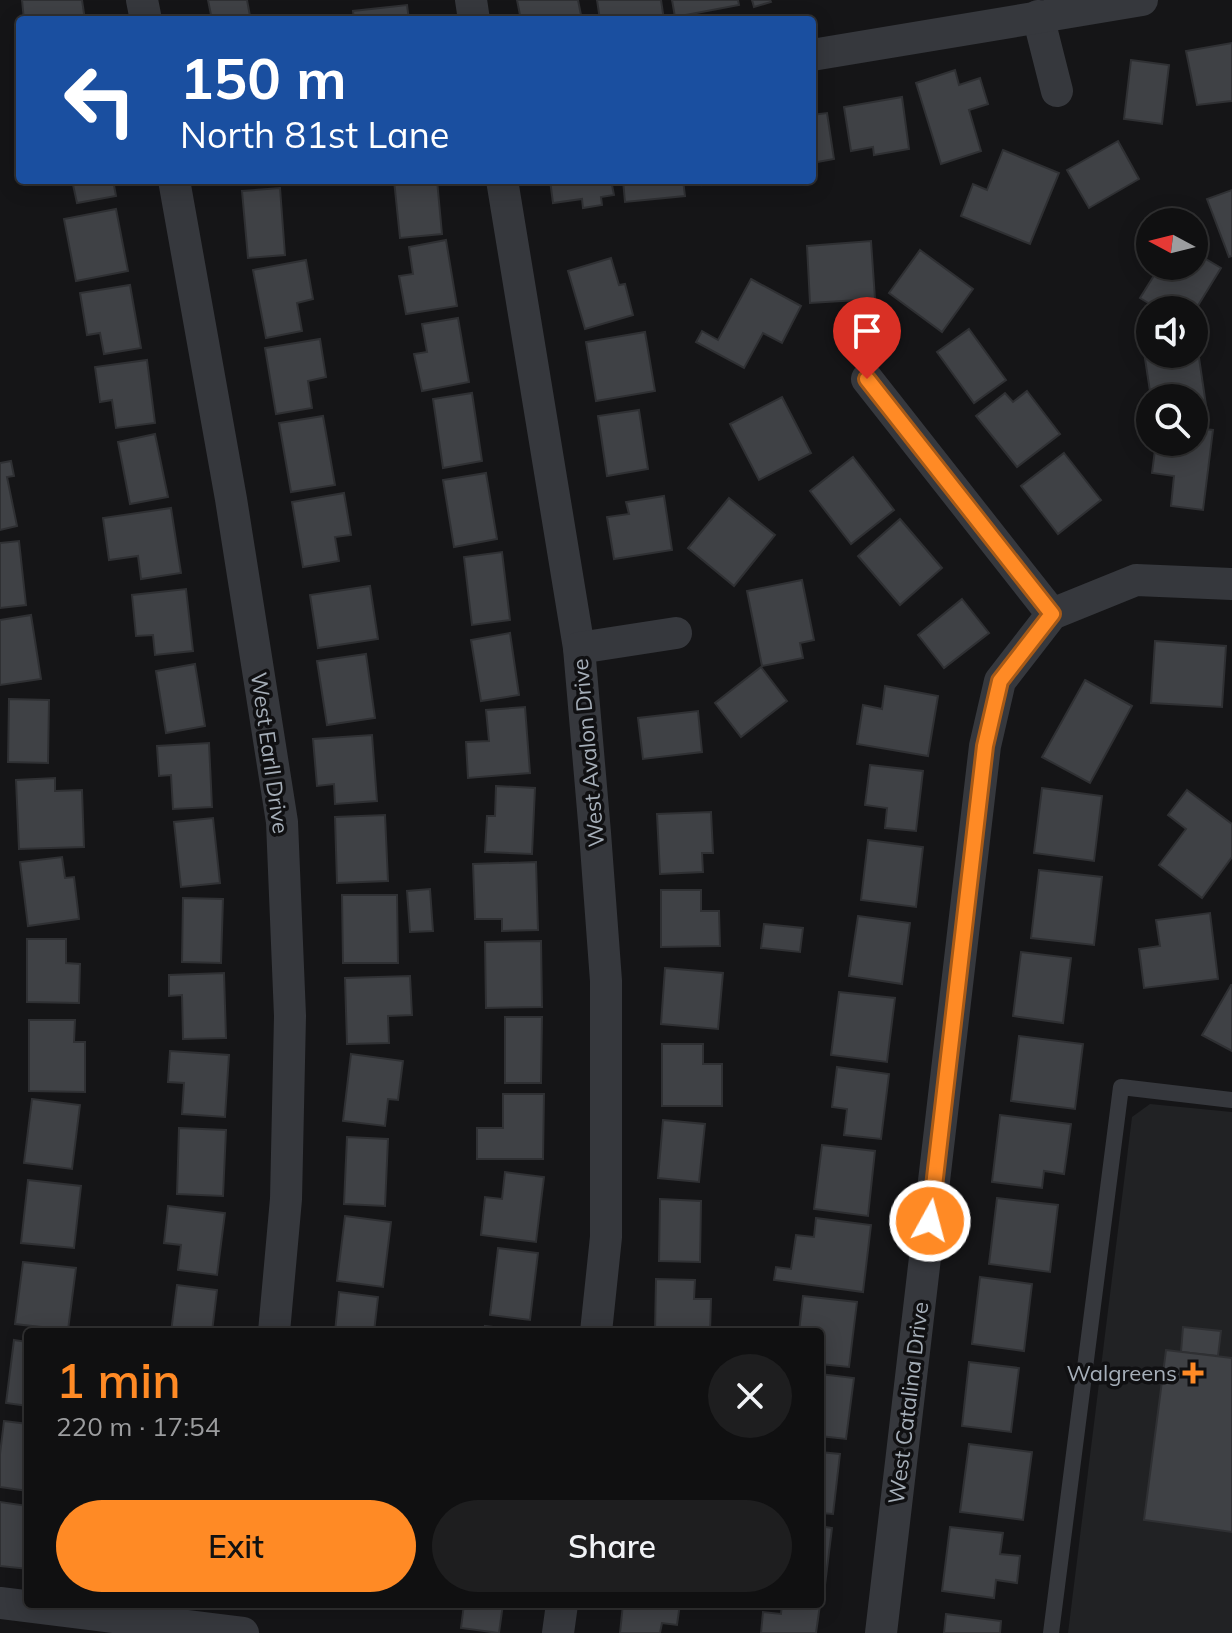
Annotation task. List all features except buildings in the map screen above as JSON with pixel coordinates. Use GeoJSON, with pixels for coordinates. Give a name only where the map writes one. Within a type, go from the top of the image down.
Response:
{"type":"FeatureCollection","features":[{"type":"Feature","properties":{"kind":"street"},"geometry":{"type":"LineString","coordinates":[[816,54],[1142,0]]}},
{"type":"Feature","properties":{"kind":"street"},"geometry":{"type":"LineString","coordinates":[[1038,16],[1057,91]]}},
{"type":"Feature","properties":{"kind":"street","name":"West Earll Drive"},"geometry":{"type":"LineString","coordinates":[[175,184],[231,499],[282,822],[290,1016],[286,1199],[274,1328]]}},
{"type":"Feature","properties":{"kind":"street","name":"West Avalon Drive"},"geometry":{"type":"LineString","coordinates":[[503,184],[579,648],[606,981],[606,1237],[596,1328]]}},
{"type":"Feature","properties":{"kind":"street"},"geometry":{"type":"LineString","coordinates":[[867,379],[1052,614],[1136,580],[1232,584]]}},
{"type":"Feature","properties":{"kind":"street","name":"West Catalina Drive"},"geometry":{"type":"LineString","coordinates":[[881,1633],[985,746],[1000,681],[1052,614]]}},
{"type":"Feature","properties":{"kind":"street"},"geometry":{"type":"LineString","coordinates":[[579,648],[676,633]]}},
{"type":"Feature","properties":{"kind":"street"},"geometry":{"type":"LineString","coordinates":[[0,1603],[24,1606]]}},
{"type":"Feature","properties":{"kind":"street"},"geometry":{"type":"LineString","coordinates":[[41,1608],[243,1633]]}},
{"type":"Feature","properties":{"kind":"street"},"geometry":{"type":"LineString","coordinates":[[235,1632],[238,1608]]}},
{"type":"Feature","properties":{"kind":"street"},"geometry":{"type":"LineString","coordinates":[[558,1633],[561,1608]]}},
{"type":"Feature","properties":{"kind":"lane"},"geometry":{"type":"LineString","coordinates":[[1051,1633],[1121,1087],[1232,1100]]}},
{"type":"Feature","properties":{"kind":"shaded area"},"geometry":{"type":"Polygon","coordinates":[[[1150,1104],[1232,1112],[1232,1633],[1068,1633],[1132,1117],[1150,1104]]]}},
{"type":"Feature","properties":{"kind":"place","name":"Walgreens"},"geometry":{"type":"Point","coordinates":[1193,1373]}},
{"type":"Feature","properties":{"kind":"route"},"geometry":{"type":"LineString","coordinates":[[867,379],[1052,614],[1000,681],[985,746],[930,1221]]}}]}
